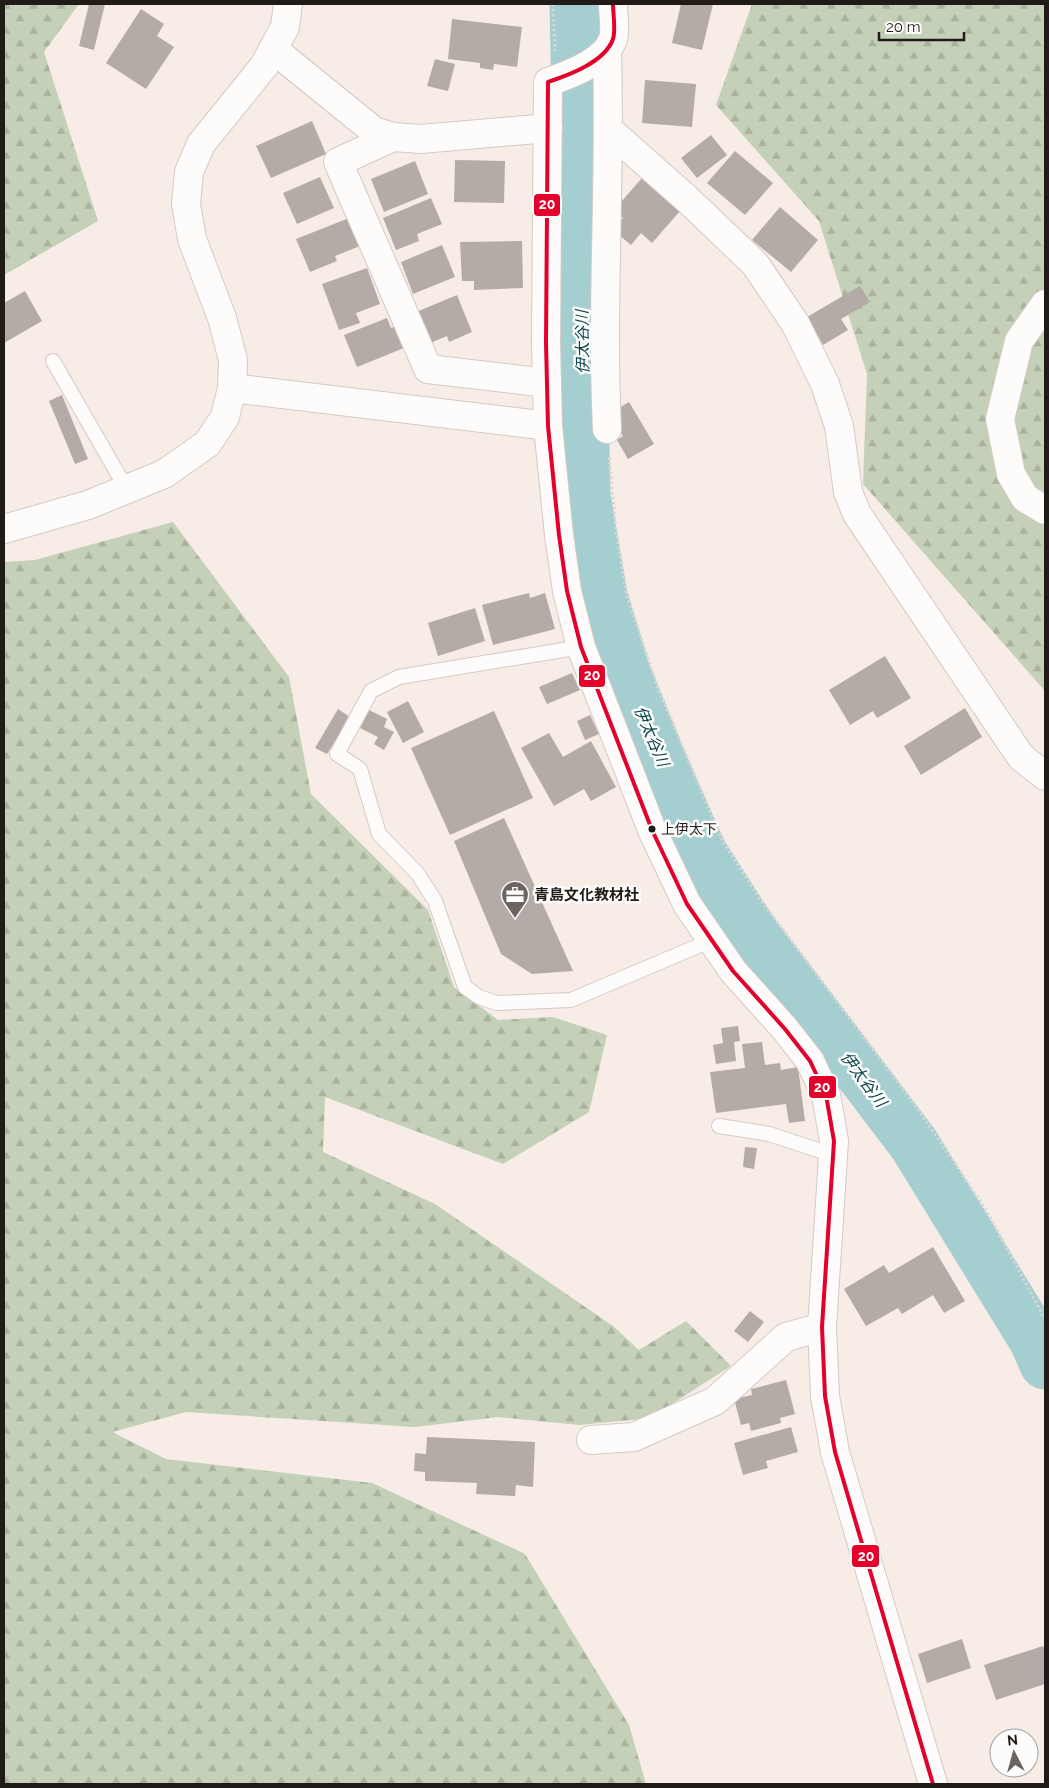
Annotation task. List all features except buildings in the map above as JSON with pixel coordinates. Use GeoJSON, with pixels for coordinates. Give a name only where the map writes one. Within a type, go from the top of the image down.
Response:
{"type":"FeatureCollection","features":[{"type":"Feature","properties":{"kind":"street"},"geometry":{"type":"LineString","coordinates":[[4,529],[88,506],[126,488],[164,474],[207,444],[224,417],[232,388],[232,360],[222,318],[192,239],[186,204],[189,172],[201,144],[264,66],[286,27],[288,4]]}},
{"type":"Feature","properties":{"kind":"street"},"geometry":{"type":"LineString","coordinates":[[613,4],[613,38],[602,55],[558,79],[548,82],[548,426],[559,535],[567,591],[580,647],[652,830],[687,904],[733,971],[785,1029],[810,1061],[826,1095],[834,1140],[834,1155],[822,1327],[825,1396],[835,1452],[933,1784]]}},
{"type":"Feature","properties":{"kind":"street"},"geometry":{"type":"LineString","coordinates":[[273,48],[374,131],[393,137],[421,139],[548,128]]}},
{"type":"Feature","properties":{"kind":"street"},"geometry":{"type":"LineString","coordinates":[[602,55],[609,130],[603,357],[607,429]]}},
{"type":"Feature","properties":{"kind":"street"},"geometry":{"type":"LineString","coordinates":[[609,130],[687,198],[755,264],[796,324],[825,384],[838,426],[848,492],[857,514],[1021,757],[1045,776]]}},
{"type":"Feature","properties":{"kind":"street"},"geometry":{"type":"LineString","coordinates":[[393,137],[338,162],[428,369],[547,383]]}},
{"type":"Feature","properties":{"kind":"street"},"geometry":{"type":"LineString","coordinates":[[1045,304],[1019,340],[1000,419],[1011,474],[1025,498],[1045,510]]}},
{"type":"Feature","properties":{"kind":"street"},"geometry":{"type":"LineString","coordinates":[[232,388],[548,426]]}},
{"type":"Feature","properties":{"kind":"street"},"geometry":{"type":"LineString","coordinates":[[591,1440],[634,1437],[715,1401],[786,1337],[822,1327]]}},
{"type":"Feature","properties":{"kind":"lane"},"geometry":{"type":"LineString","coordinates":[[53,361],[126,488]]}},
{"type":"Feature","properties":{"kind":"lane"},"geometry":{"type":"LineString","coordinates":[[580,647],[399,677],[371,691],[337,754],[360,769],[379,834],[418,874],[435,901],[465,987],[479,997],[497,1003],[570,1000],[712,940]]}},
{"type":"Feature","properties":{"kind":"lane"},"geometry":{"type":"LineString","coordinates":[[719,1126],[769,1134],[834,1155]]}},
{"type":"Feature","properties":{"kind":"path"},"geometry":{"type":"LineString","coordinates":[[553,4],[558,79]]}},
{"type":"Feature","properties":{"kind":"path"},"geometry":{"type":"LineString","coordinates":[[607,429],[616,531],[627,596],[658,688],[723,842],[760,899],[920,1112],[984,1208],[1045,1319]]}},
{"type":"Feature","properties":{"kind":"green space"},"geometry":{"type":"Polygon","coordinates":[[[4,4],[79,4],[44,52],[98,221],[4,275],[4,4]]]}},
{"type":"Feature","properties":{"kind":"green space"},"geometry":{"type":"Polygon","coordinates":[[[752,4],[1045,4],[1045,691],[863,484],[867,374],[819,221],[716,105],[752,4]]]}},
{"type":"Feature","properties":{"kind":"green space"},"geometry":{"type":"Polygon","coordinates":[[[173,522],[289,677],[311,794],[428,910],[454,987],[498,1020],[553,1017],[607,1035],[589,1112],[503,1164],[325,1097],[323,1152],[435,1204],[613,1326],[639,1350],[686,1321],[731,1366],[650,1418],[579,1425],[498,1417],[415,1427],[186,1412],[112,1432],[166,1459],[372,1483],[525,1554],[629,1725],[646,1784],[4,1784],[4,562],[35,560],[173,522]]]}},
{"type":"Feature","properties":{"kind":"waterway","name":"伊太谷川"},"geometry":{"type":"LineString","coordinates":[[575,4],[585,495],[602,596],[625,672],[664,768],[702,853],[752,931],[914,1144],[1035,1341],[1045,1364]]}},
{"type":"Feature","properties":{"kind":"transit line","name":"20"},"geometry":{"type":"LineString","coordinates":[[613,4],[614,35],[609,47],[594,61],[566,76],[548,82],[546,343],[548,426],[559,535],[567,591],[581,647],[652,830],[687,904],[733,971],[785,1029],[810,1061],[826,1095],[834,1141],[822,1327],[825,1396],[835,1452],[933,1784]]}},
{"type":"Feature","properties":{"kind":"place","name":"上伊太下"},"geometry":{"type":"Point","coordinates":[652,829]}},
{"type":"Feature","properties":{"kind":"place","name":"青島文化教材社"},"geometry":{"type":"Point","coordinates":[515,919]}}]}
